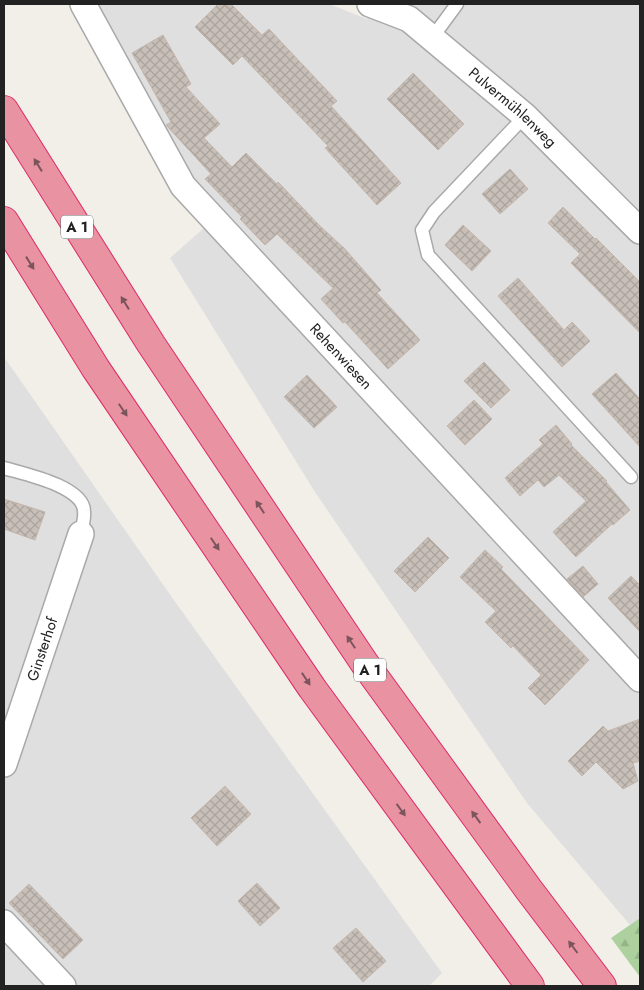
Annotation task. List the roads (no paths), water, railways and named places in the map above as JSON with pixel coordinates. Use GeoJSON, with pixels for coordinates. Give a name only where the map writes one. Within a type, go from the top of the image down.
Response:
{"type":"FeatureCollection","features":[{"type":"Feature","properties":{"kind":"highway","name":"A 1"},"geometry":{"type":"LineString","coordinates":[[4,110],[151,344],[365,664],[529,890],[602,986]]}},
{"type":"Feature","properties":{"kind":"highway"},"geometry":{"type":"LineString","coordinates":[[4,221],[96,369],[312,688],[530,986]]}},
{"type":"Feature","properties":{"kind":"street","name":"Rehenwiesen"},"geometry":{"type":"LineString","coordinates":[[83,4],[183,186],[640,679]]}},
{"type":"Feature","properties":{"kind":"street","name":"Pulvermühlenweg"},"geometry":{"type":"LineString","coordinates":[[370,4],[409,18],[524,116],[640,231]]}},
{"type":"Feature","properties":{"kind":"street","name":"Ginsterhof"},"geometry":{"type":"LineString","coordinates":[[4,764],[81,534]]}},
{"type":"Feature","properties":{"kind":"street"},"geometry":{"type":"LineString","coordinates":[[4,923],[63,986]]}},
{"type":"Feature","properties":{"kind":"lane"},"geometry":{"type":"LineString","coordinates":[[432,38],[457,4]]}},
{"type":"Feature","properties":{"kind":"lane"},"geometry":{"type":"LineString","coordinates":[[524,116],[434,212],[422,230],[428,255],[631,477]]}},
{"type":"Feature","properties":{"kind":"lane"},"geometry":{"type":"LineString","coordinates":[[4,468],[63,486],[76,494],[84,509],[81,534]]}}]}
